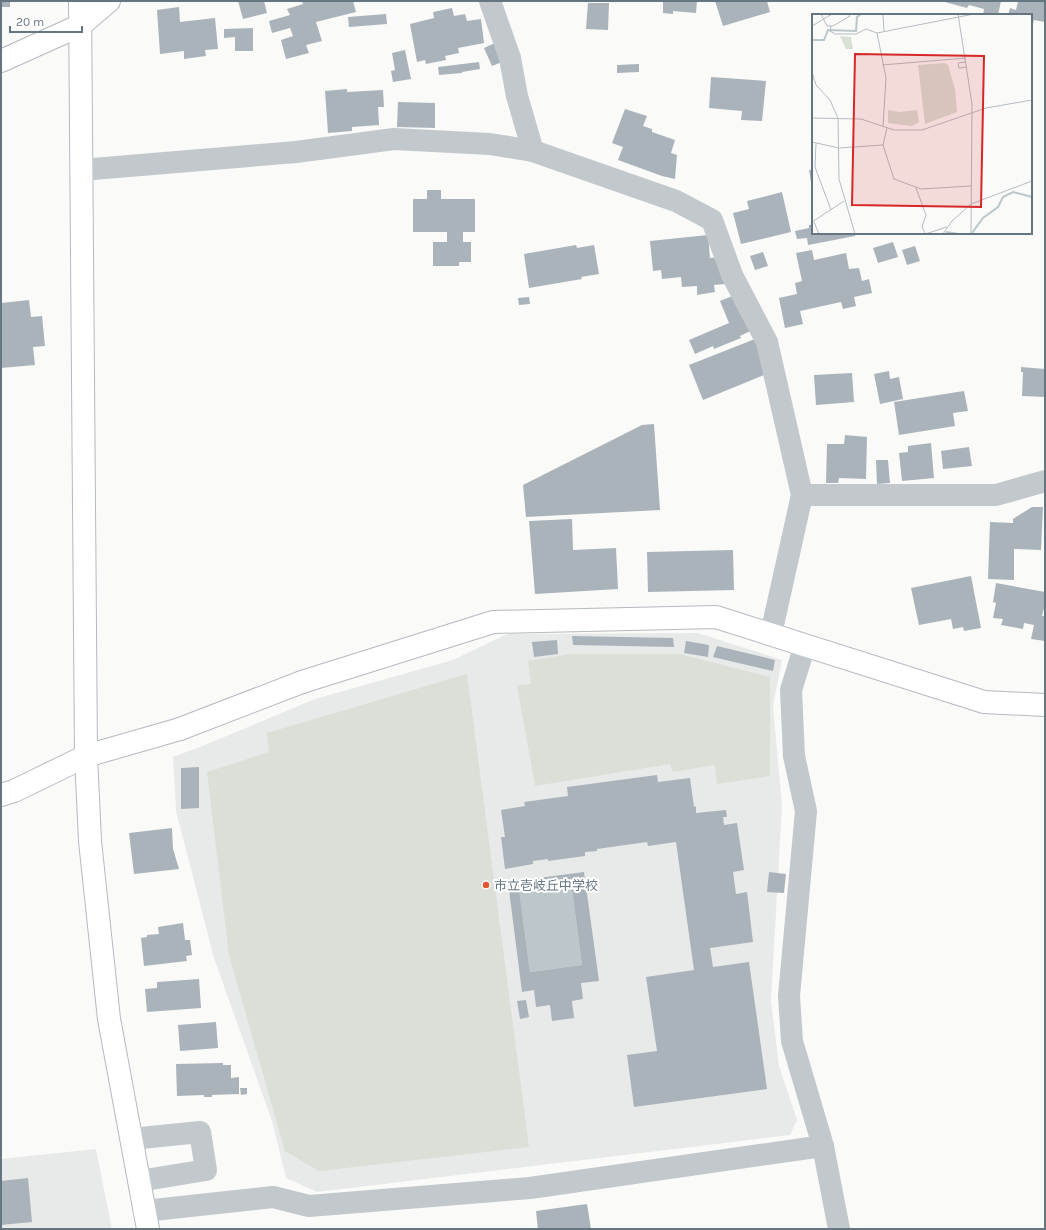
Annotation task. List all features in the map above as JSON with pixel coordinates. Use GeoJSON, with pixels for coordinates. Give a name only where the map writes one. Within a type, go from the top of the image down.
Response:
{"type":"FeatureCollection","features":[{"type":"Feature","properties":{"kind":"street"},"geometry":{"type":"LineString","coordinates":[[80,1],[86,756],[90,841],[109,1019],[146,1220],[273,1197],[309,1206],[530,1188],[823,1146]]}},
{"type":"Feature","properties":{"kind":"street"},"geometry":{"type":"LineString","coordinates":[[1,61],[81,25],[109,1]]}},
{"type":"Feature","properties":{"kind":"street"},"geometry":{"type":"LineString","coordinates":[[490,1],[510,58],[518,96],[533,151]]}},
{"type":"Feature","properties":{"kind":"street"},"geometry":{"type":"LineString","coordinates":[[81,170],[296,152],[394,139],[490,144],[533,151],[676,201],[712,220],[732,276],[767,342],[802,495],[771,634]]}},
{"type":"Feature","properties":{"kind":"street"},"geometry":{"type":"LineString","coordinates":[[802,495],[996,495],[1045,481]]}},
{"type":"Feature","properties":{"kind":"street"},"geometry":{"type":"LineString","coordinates":[[1,795],[14,791],[86,756],[180,729],[302,682],[493,622],[716,617],[984,702],[1045,705]]}},
{"type":"Feature","properties":{"kind":"street"},"geometry":{"type":"LineString","coordinates":[[805,645],[791,690],[794,756],[806,811],[789,996],[792,1041],[823,1146],[839,1229]]}},
{"type":"Feature","properties":{"kind":"street"},"geometry":{"type":"LineString","coordinates":[[131,1139],[200,1132],[206,1170],[139,1181]]}},
{"type":"Feature","properties":{"kind":"shaded area","name":"市立壱岐丘中学校"},"geometry":{"type":"Polygon","coordinates":[[[698,633],[782,660],[773,706],[782,805],[771,1001],[779,1066],[797,1120],[790,1135],[317,1192],[286,1178],[272,1121],[214,958],[176,811],[173,757],[315,699],[453,660],[507,634],[698,633]]]}},
{"type":"Feature","properties":{"kind":"shaded area"},"geometry":{"type":"Polygon","coordinates":[[[570,654],[679,654],[770,677],[770,776],[717,784],[715,765],[673,772],[670,764],[535,786],[517,685],[531,684],[528,661],[570,654]]]}},
{"type":"Feature","properties":{"kind":"shaded area"},"geometry":{"type":"Polygon","coordinates":[[[467,674],[529,1147],[319,1171],[285,1151],[229,955],[207,772],[269,752],[267,733],[467,674]]]}},
{"type":"Feature","properties":{"kind":"shaded area"},"geometry":{"type":"Polygon","coordinates":[[[571,882],[582,965],[530,972],[519,889],[571,882]]]}},
{"type":"Feature","properties":{"kind":"shaded area"},"geometry":{"type":"Polygon","coordinates":[[[96,1149],[112,1229],[1,1229],[1,1159],[96,1149]]]}},
{"type":"Feature","properties":{"kind":"building"},"geometry":{"type":"Polygon","coordinates":[[[1,1],[10,1],[10,7],[1,7],[1,1]]]}},
{"type":"Feature","properties":{"kind":"building"},"geometry":{"type":"Polygon","coordinates":[[[238,1],[264,1],[267,13],[243,19],[238,1]]]}},
{"type":"Feature","properties":{"kind":"building"},"geometry":{"type":"Polygon","coordinates":[[[302,1],[353,1],[356,12],[316,22],[322,41],[306,45],[309,53],[286,59],[281,40],[293,36],[290,28],[272,33],[269,21],[290,15],[287,9],[303,4],[302,1]]]}},
{"type":"Feature","properties":{"kind":"building"},"geometry":{"type":"Polygon","coordinates":[[[663,1],[697,1],[696,13],[673,11],[673,14],[663,13],[663,1]]]}},
{"type":"Feature","properties":{"kind":"building"},"geometry":{"type":"Polygon","coordinates":[[[715,1],[767,1],[770,12],[723,26],[715,1]]]}},
{"type":"Feature","properties":{"kind":"building"},"geometry":{"type":"Polygon","coordinates":[[[941,1],[1001,1],[998,14],[983,14],[984,9],[969,5],[967,8],[941,1]]]}},
{"type":"Feature","properties":{"kind":"building"},"geometry":{"type":"Polygon","coordinates":[[[1018,1],[1045,1],[1045,22],[1034,20],[1032,22],[1032,14],[1008,14],[1010,8],[1016,10],[1018,1]]]}},
{"type":"Feature","properties":{"kind":"building"},"geometry":{"type":"Polygon","coordinates":[[[588,3],[609,3],[608,30],[586,29],[588,3]]]}},
{"type":"Feature","properties":{"kind":"building"},"geometry":{"type":"Polygon","coordinates":[[[179,7],[180,22],[215,18],[218,49],[205,50],[206,56],[184,59],[184,51],[160,54],[157,10],[179,7]]]}},
{"type":"Feature","properties":{"kind":"building"},"geometry":{"type":"Polygon","coordinates":[[[452,8],[454,16],[465,14],[467,21],[481,19],[484,43],[458,48],[459,53],[445,56],[446,60],[426,64],[425,60],[417,62],[410,24],[434,18],[433,12],[452,8]]]}},
{"type":"Feature","properties":{"kind":"building"},"geometry":{"type":"Polygon","coordinates":[[[386,14],[387,24],[349,27],[348,17],[386,14]]]}},
{"type":"Feature","properties":{"kind":"building"},"geometry":{"type":"Polygon","coordinates":[[[253,28],[253,51],[235,51],[235,37],[224,38],[224,29],[253,28]]]}},
{"type":"Feature","properties":{"kind":"building"},"geometry":{"type":"Polygon","coordinates":[[[495,43],[502,62],[492,66],[484,48],[495,43]]]}},
{"type":"Feature","properties":{"kind":"building"},"geometry":{"type":"Polygon","coordinates":[[[405,50],[411,79],[393,82],[391,71],[395,70],[392,53],[405,50]]]}},
{"type":"Feature","properties":{"kind":"building"},"geometry":{"type":"Polygon","coordinates":[[[479,62],[480,69],[462,73],[439,75],[438,67],[479,62]]]}},
{"type":"Feature","properties":{"kind":"building"},"geometry":{"type":"Polygon","coordinates":[[[639,64],[639,72],[617,73],[617,65],[639,64]]]}},
{"type":"Feature","properties":{"kind":"building"},"geometry":{"type":"Polygon","coordinates":[[[711,77],[766,81],[762,121],[741,120],[742,111],[709,108],[711,77]]]}},
{"type":"Feature","properties":{"kind":"building"},"geometry":{"type":"Polygon","coordinates":[[[347,89],[347,92],[383,90],[384,107],[378,107],[379,125],[352,127],[352,131],[328,133],[325,91],[347,89]]]}},
{"type":"Feature","properties":{"kind":"building"},"geometry":{"type":"Polygon","coordinates":[[[398,102],[435,103],[435,128],[397,127],[398,102]]]}},
{"type":"Feature","properties":{"kind":"building"},"geometry":{"type":"Polygon","coordinates":[[[625,109],[647,116],[643,126],[652,129],[652,132],[675,140],[671,153],[677,155],[675,179],[662,176],[618,160],[623,147],[612,143],[625,109]]]}},
{"type":"Feature","properties":{"kind":"building"},"geometry":{"type":"Polygon","coordinates":[[[809,170],[812,170],[812,189],[809,170]]]}},
{"type":"Feature","properties":{"kind":"building"},"geometry":{"type":"Polygon","coordinates":[[[427,190],[441,190],[441,199],[475,199],[475,232],[463,232],[463,242],[471,242],[471,262],[459,262],[459,266],[433,266],[433,242],[447,242],[447,232],[413,232],[413,199],[427,199],[427,190]]]}},
{"type":"Feature","properties":{"kind":"building"},"geometry":{"type":"Polygon","coordinates":[[[782,192],[791,232],[741,244],[733,213],[749,209],[747,201],[782,192]]]}},
{"type":"Feature","properties":{"kind":"building"},"geometry":{"type":"Polygon","coordinates":[[[812,224],[812,234],[855,234],[855,236],[808,245],[807,238],[797,239],[795,231],[809,228],[809,225],[812,224]]]}},
{"type":"Feature","properties":{"kind":"building"},"geometry":{"type":"Polygon","coordinates":[[[708,235],[710,258],[723,257],[725,284],[714,285],[715,292],[697,295],[697,286],[682,287],[681,277],[662,279],[661,270],[653,271],[650,241],[708,235]]]}},
{"type":"Feature","properties":{"kind":"building"},"geometry":{"type":"Polygon","coordinates":[[[893,242],[898,257],[878,263],[873,248],[893,242]]]}},
{"type":"Feature","properties":{"kind":"building"},"geometry":{"type":"Polygon","coordinates":[[[576,245],[577,248],[594,245],[599,274],[581,277],[582,279],[529,288],[524,254],[576,245]]]}},
{"type":"Feature","properties":{"kind":"building"},"geometry":{"type":"Polygon","coordinates":[[[915,246],[920,261],[907,265],[902,250],[915,246]]]}},
{"type":"Feature","properties":{"kind":"building"},"geometry":{"type":"Polygon","coordinates":[[[812,250],[814,260],[846,253],[849,269],[859,268],[862,281],[869,279],[872,293],[854,297],[856,306],[843,309],[841,302],[800,311],[803,324],[785,328],[779,298],[797,294],[795,283],[802,281],[796,253],[812,250]]]}},
{"type":"Feature","properties":{"kind":"building"},"geometry":{"type":"Polygon","coordinates":[[[763,252],[768,266],[755,270],[750,256],[763,252]]]}},
{"type":"Feature","properties":{"kind":"building"},"geometry":{"type":"Polygon","coordinates":[[[735,295],[750,331],[740,336],[741,338],[714,349],[713,346],[695,354],[689,340],[729,323],[720,301],[735,295]]]}},
{"type":"Feature","properties":{"kind":"building"},"geometry":{"type":"Polygon","coordinates":[[[529,297],[530,304],[519,305],[518,298],[529,297]]]}},
{"type":"Feature","properties":{"kind":"building"},"geometry":{"type":"Polygon","coordinates":[[[29,300],[31,317],[42,316],[45,346],[33,347],[35,365],[1,368],[1,303],[29,300]]]}},
{"type":"Feature","properties":{"kind":"building"},"geometry":{"type":"Polygon","coordinates":[[[755,339],[769,373],[703,400],[689,365],[755,339]]]}},
{"type":"Feature","properties":{"kind":"building"},"geometry":{"type":"Polygon","coordinates":[[[1021,367],[1045,369],[1045,397],[1022,396],[1023,372],[1021,372],[1021,367]]]}},
{"type":"Feature","properties":{"kind":"building"},"geometry":{"type":"Polygon","coordinates":[[[889,371],[890,379],[899,377],[903,399],[880,404],[874,374],[889,371]]]}},
{"type":"Feature","properties":{"kind":"building"},"geometry":{"type":"Polygon","coordinates":[[[852,373],[854,402],[816,405],[814,375],[852,373]]]}},
{"type":"Feature","properties":{"kind":"building"},"geometry":{"type":"Polygon","coordinates":[[[964,391],[968,411],[953,413],[955,426],[899,435],[894,402],[964,391]]]}},
{"type":"Feature","properties":{"kind":"building"},"geometry":{"type":"Polygon","coordinates":[[[654,424],[660,510],[526,517],[523,485],[642,425],[654,424]]]}},
{"type":"Feature","properties":{"kind":"building"},"geometry":{"type":"Polygon","coordinates":[[[845,435],[867,437],[866,479],[839,478],[838,483],[826,483],[827,444],[844,444],[845,435]]]}},
{"type":"Feature","properties":{"kind":"building"},"geometry":{"type":"Polygon","coordinates":[[[931,443],[934,478],[902,481],[899,453],[908,452],[908,446],[931,443]]]}},
{"type":"Feature","properties":{"kind":"building"},"geometry":{"type":"Polygon","coordinates":[[[969,447],[972,466],[943,469],[941,451],[969,447]]]}},
{"type":"Feature","properties":{"kind":"building"},"geometry":{"type":"Polygon","coordinates":[[[876,460],[888,460],[890,483],[877,484],[876,460]]]}},
{"type":"Feature","properties":{"kind":"building"},"geometry":{"type":"Polygon","coordinates":[[[1032,507],[1043,507],[1041,550],[1014,549],[1014,580],[988,579],[990,522],[1013,523],[1013,519],[1032,507]]]}},
{"type":"Feature","properties":{"kind":"building"},"geometry":{"type":"Polygon","coordinates":[[[572,519],[573,550],[616,548],[618,589],[535,594],[529,521],[572,519]]]}},
{"type":"Feature","properties":{"kind":"building"},"geometry":{"type":"Polygon","coordinates":[[[733,550],[734,590],[648,592],[647,552],[733,550]]]}},
{"type":"Feature","properties":{"kind":"building"},"geometry":{"type":"Polygon","coordinates":[[[971,576],[981,628],[964,631],[963,627],[953,629],[951,619],[919,625],[911,588],[971,576]]]}},
{"type":"Feature","properties":{"kind":"building"},"geometry":{"type":"Polygon","coordinates":[[[996,583],[1045,592],[1045,604],[1042,616],[1045,616],[1045,641],[1031,639],[1034,625],[1024,623],[1023,629],[1001,625],[1003,619],[993,618],[996,603],[993,602],[996,583]]]}},
{"type":"Feature","properties":{"kind":"building"},"geometry":{"type":"Polygon","coordinates":[[[572,636],[673,638],[674,647],[573,645],[572,636]]]}},
{"type":"Feature","properties":{"kind":"building"},"geometry":{"type":"Polygon","coordinates":[[[557,640],[558,654],[534,657],[532,642],[557,640]]]}},
{"type":"Feature","properties":{"kind":"building"},"geometry":{"type":"Polygon","coordinates":[[[686,641],[709,645],[708,657],[684,653],[686,641]]]}},
{"type":"Feature","properties":{"kind":"building"},"geometry":{"type":"Polygon","coordinates":[[[717,646],[775,660],[773,671],[713,657],[717,646]]]}},
{"type":"Feature","properties":{"kind":"building"},"geometry":{"type":"Polygon","coordinates":[[[199,767],[199,808],[181,809],[181,768],[199,767]]]}},
{"type":"Feature","properties":{"kind":"building"},"geometry":{"type":"Polygon","coordinates":[[[657,775],[658,782],[690,778],[696,813],[726,810],[727,817],[723,817],[724,825],[737,823],[744,870],[733,872],[736,894],[747,892],[753,942],[710,948],[713,967],[749,962],[767,1089],[634,1107],[627,1055],[657,1051],[646,977],[694,970],[676,842],[648,846],[647,842],[597,849],[597,851],[585,852],[585,856],[548,861],[548,859],[533,861],[533,864],[505,869],[501,837],[505,837],[501,810],[525,806],[524,802],[568,796],[567,787],[657,775]]]}},
{"type":"Feature","properties":{"kind":"building"},"geometry":{"type":"Polygon","coordinates":[[[172,828],[173,849],[179,869],[134,874],[129,833],[172,828]]]}},
{"type":"Feature","properties":{"kind":"building"},"geometry":{"type":"Polygon","coordinates":[[[584,872],[599,981],[581,983],[583,999],[572,1001],[574,1018],[552,1021],[550,1005],[536,1007],[534,990],[522,992],[508,882],[584,872]],[[571,882],[519,889],[530,972],[582,965],[571,882]]]}},
{"type":"Feature","properties":{"kind":"building"},"geometry":{"type":"Polygon","coordinates":[[[769,872],[786,874],[784,893],[767,892],[769,872]]]}},
{"type":"Feature","properties":{"kind":"building"},"geometry":{"type":"Polygon","coordinates":[[[183,923],[185,940],[190,940],[192,955],[186,956],[187,961],[144,966],[141,938],[147,937],[147,935],[159,934],[158,927],[183,923]]]}},
{"type":"Feature","properties":{"kind":"building"},"geometry":{"type":"Polygon","coordinates":[[[199,979],[201,1008],[147,1012],[145,989],[157,988],[157,982],[199,979]]]}},
{"type":"Feature","properties":{"kind":"building"},"geometry":{"type":"Polygon","coordinates":[[[526,1000],[529,1017],[520,1019],[517,1001],[526,1000]]]}},
{"type":"Feature","properties":{"kind":"building"},"geometry":{"type":"Polygon","coordinates":[[[216,1022],[218,1048],[180,1051],[178,1025],[216,1022]]]}},
{"type":"Feature","properties":{"kind":"building"},"geometry":{"type":"Polygon","coordinates":[[[223,1063],[223,1065],[231,1065],[231,1078],[239,1077],[239,1094],[212,1095],[212,1097],[204,1097],[204,1095],[177,1096],[176,1064],[223,1063]]]}},
{"type":"Feature","properties":{"kind":"building"},"geometry":{"type":"Polygon","coordinates":[[[240,1088],[247,1088],[247,1094],[241,1095],[240,1088]]]}},
{"type":"Feature","properties":{"kind":"building"},"geometry":{"type":"Polygon","coordinates":[[[28,1178],[32,1222],[1,1225],[1,1181],[28,1178]]]}},
{"type":"Feature","properties":{"kind":"building"},"geometry":{"type":"Polygon","coordinates":[[[587,1204],[591,1229],[538,1229],[536,1211],[587,1204]]]}},
{"type":"Feature","properties":{"kind":"place","name":"市立壱岐丘中学校"},"geometry":{"type":"Point","coordinates":[486,885]}}]}
